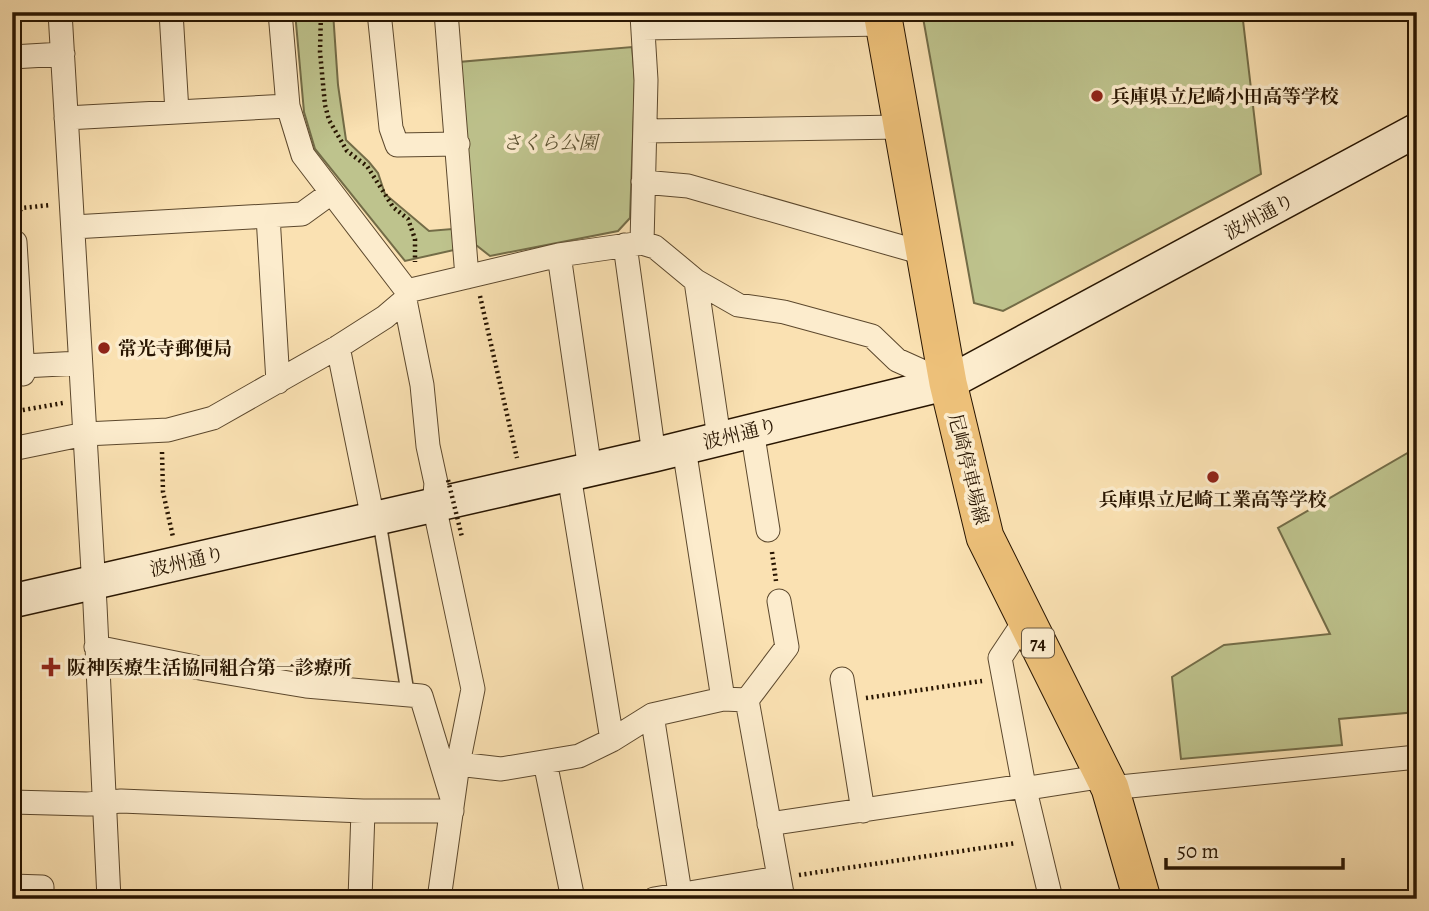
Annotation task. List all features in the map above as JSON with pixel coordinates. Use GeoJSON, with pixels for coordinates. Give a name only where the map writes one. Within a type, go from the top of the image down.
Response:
{"type":"FeatureCollection","features":[{"type":"Feature","properties":{"kind":"main road","name":"尼崎停車場線"},"geometry":{"type":"LineString","coordinates":[[883,18],[900,127],[948,383],[985,537],[1107,782],[1142,899]]}},
{"type":"Feature","properties":{"kind":"street"},"geometry":{"type":"LineString","coordinates":[[60,12],[109,899]]}},
{"type":"Feature","properties":{"kind":"street"},"geometry":{"type":"LineString","coordinates":[[171,12],[177,112]]}},
{"type":"Feature","properties":{"kind":"street"},"geometry":{"type":"LineString","coordinates":[[280,12],[288,106],[303,155],[406,296],[422,385],[428,446],[436,483],[441,492],[473,689],[458,764],[439,899]]}},
{"type":"Feature","properties":{"kind":"street"},"geometry":{"type":"LineString","coordinates":[[379,12],[391,128],[397,145],[458,144]]}},
{"type":"Feature","properties":{"kind":"street"},"geometry":{"type":"LineString","coordinates":[[446,12],[471,276]]}},
{"type":"Feature","properties":{"kind":"street"},"geometry":{"type":"LineString","coordinates":[[723,699],[669,451],[633,244],[643,182],[646,80],[642,20],[883,18]]}},
{"type":"Feature","properties":{"kind":"street"},"geometry":{"type":"LineString","coordinates":[[12,57],[63,54]]}},
{"type":"Feature","properties":{"kind":"street"},"geometry":{"type":"LineString","coordinates":[[66,118],[288,106]]}},
{"type":"Feature","properties":{"kind":"street"},"geometry":{"type":"LineString","coordinates":[[645,131],[900,127]]}},
{"type":"Feature","properties":{"kind":"street","name":"波州通り"},"geometry":{"type":"LineString","coordinates":[[12,601],[376,518],[441,492],[579,472],[948,383],[1417,130]]}},
{"type":"Feature","properties":{"kind":"street"},"geometry":{"type":"LineString","coordinates":[[643,182],[688,186],[923,253]]}},
{"type":"Feature","properties":{"kind":"street"},"geometry":{"type":"LineString","coordinates":[[72,215],[302,214],[331,193]]}},
{"type":"Feature","properties":{"kind":"street"},"geometry":{"type":"LineString","coordinates":[[268,215],[278,382]]}},
{"type":"Feature","properties":{"kind":"street"},"geometry":{"type":"LineString","coordinates":[[15,242],[23,370],[80,363]]}},
{"type":"Feature","properties":{"kind":"street"},"geometry":{"type":"LineString","coordinates":[[12,449],[85,434],[162,430],[213,418],[385,317],[406,296],[471,276],[559,255],[633,244],[655,247],[696,281],[738,304],[784,312],[872,336],[897,360],[948,383]]}},
{"type":"Feature","properties":{"kind":"street"},"geometry":{"type":"LineString","coordinates":[[559,255],[579,472],[612,740]]}},
{"type":"Feature","properties":{"kind":"street"},"geometry":{"type":"LineString","coordinates":[[696,281],[719,438]]}},
{"type":"Feature","properties":{"kind":"street"},"geometry":{"type":"LineString","coordinates":[[338,346],[376,518]]}},
{"type":"Feature","properties":{"kind":"street"},"geometry":{"type":"LineString","coordinates":[[752,430],[768,530]]}},
{"type":"Feature","properties":{"kind":"street"},"geometry":{"type":"LineString","coordinates":[[654,899],[680,893],[781,888],[747,700],[787,648],[779,601]]}},
{"type":"Feature","properties":{"kind":"street"},"geometry":{"type":"LineString","coordinates":[[1026,620],[1000,658],[1024,786],[1051,899]]}},
{"type":"Feature","properties":{"kind":"street"},"geometry":{"type":"LineString","coordinates":[[96,647],[306,686],[347,692],[421,696],[452,806]]}},
{"type":"Feature","properties":{"kind":"street"},"geometry":{"type":"LineString","coordinates":[[844,690],[863,811]]}},
{"type":"Feature","properties":{"kind":"street"},"geometry":{"type":"LineString","coordinates":[[458,764],[501,769],[579,756],[612,740],[652,715],[723,699],[747,700]]}},
{"type":"Feature","properties":{"kind":"street"},"geometry":{"type":"LineString","coordinates":[[652,715],[680,893]]}},
{"type":"Feature","properties":{"kind":"street"},"geometry":{"type":"LineString","coordinates":[[769,824],[1024,786],[1107,782],[1417,757]]}},
{"type":"Feature","properties":{"kind":"street"},"geometry":{"type":"LineString","coordinates":[[545,762],[573,899]]}},
{"type":"Feature","properties":{"kind":"street"},"geometry":{"type":"LineString","coordinates":[[12,802],[87,804],[121,801],[363,811],[452,806]]}},
{"type":"Feature","properties":{"kind":"street"},"geometry":{"type":"LineString","coordinates":[[360,899],[363,811]]}},
{"type":"Feature","properties":{"kind":"street"},"geometry":{"type":"LineString","coordinates":[[12,886],[41,887],[42,899]]}},
{"type":"Feature","properties":{"kind":"lane"},"geometry":{"type":"LineString","coordinates":[[376,518],[408,695]]}},
{"type":"Feature","properties":{"kind":"path"},"geometry":{"type":"LineString","coordinates":[[321,12],[320,52],[324,105],[329,120],[347,151],[367,166],[393,207],[408,219],[415,239],[413,258],[417,270]]}},
{"type":"Feature","properties":{"kind":"path"},"geometry":{"type":"LineString","coordinates":[[15,242],[16,215],[22,208],[72,215]]}},
{"type":"Feature","properties":{"kind":"path"},"geometry":{"type":"LineString","coordinates":[[471,276],[518,466]]}},
{"type":"Feature","properties":{"kind":"path"},"geometry":{"type":"LineString","coordinates":[[12,412],[82,400]]}},
{"type":"Feature","properties":{"kind":"path"},"geometry":{"type":"LineString","coordinates":[[162,430],[163,492],[179,563]]}},
{"type":"Feature","properties":{"kind":"path"},"geometry":{"type":"LineString","coordinates":[[441,492],[462,537]]}},
{"type":"Feature","properties":{"kind":"path"},"geometry":{"type":"LineString","coordinates":[[768,530],[779,601]]}},
{"type":"Feature","properties":{"kind":"path"},"geometry":{"type":"LineString","coordinates":[[844,690],[1004,678]]}},
{"type":"Feature","properties":{"kind":"path"},"geometry":{"type":"LineString","coordinates":[[781,888],[1037,840]]}},
{"type":"Feature","properties":{"kind":"green space"},"geometry":{"type":"Polygon","coordinates":[[[295,12],[333,12],[338,85],[346,140],[378,173],[385,194],[429,231],[452,229],[454,250],[405,261],[315,149],[304,112],[295,12]]]}},
{"type":"Feature","properties":{"kind":"green space","name":"兵庫県立尼崎小田高等学校"},"geometry":{"type":"Polygon","coordinates":[[[922,12],[1242,12],[1261,174],[1003,311],[974,303],[922,12]]]}},
{"type":"Feature","properties":{"kind":"green space","name":"さくら公園"},"geometry":{"type":"Polygon","coordinates":[[[632,47],[635,81],[630,218],[618,231],[490,256],[476,245],[459,62],[632,47]]]}},
{"type":"Feature","properties":{"kind":"green space"},"geometry":{"type":"Polygon","coordinates":[[[1411,451],[1417,451],[1417,712],[1339,719],[1342,745],[1181,759],[1172,677],[1224,645],[1330,634],[1278,528],[1411,451]]]}},
{"type":"Feature","properties":{"kind":"place","name":"兵庫県立尼崎小田高等学校"},"geometry":{"type":"Point","coordinates":[1097,96]}},
{"type":"Feature","properties":{"kind":"place","name":"常光寺郵便局"},"geometry":{"type":"Point","coordinates":[104,348]}},
{"type":"Feature","properties":{"kind":"place","name":"兵庫県立尼崎工業高等学校"},"geometry":{"type":"Point","coordinates":[1213,477]}},
{"type":"Feature","properties":{"kind":"place","name":"阪神医療生活協同組合第一診療所"},"geometry":{"type":"Point","coordinates":[51,667]}}]}
